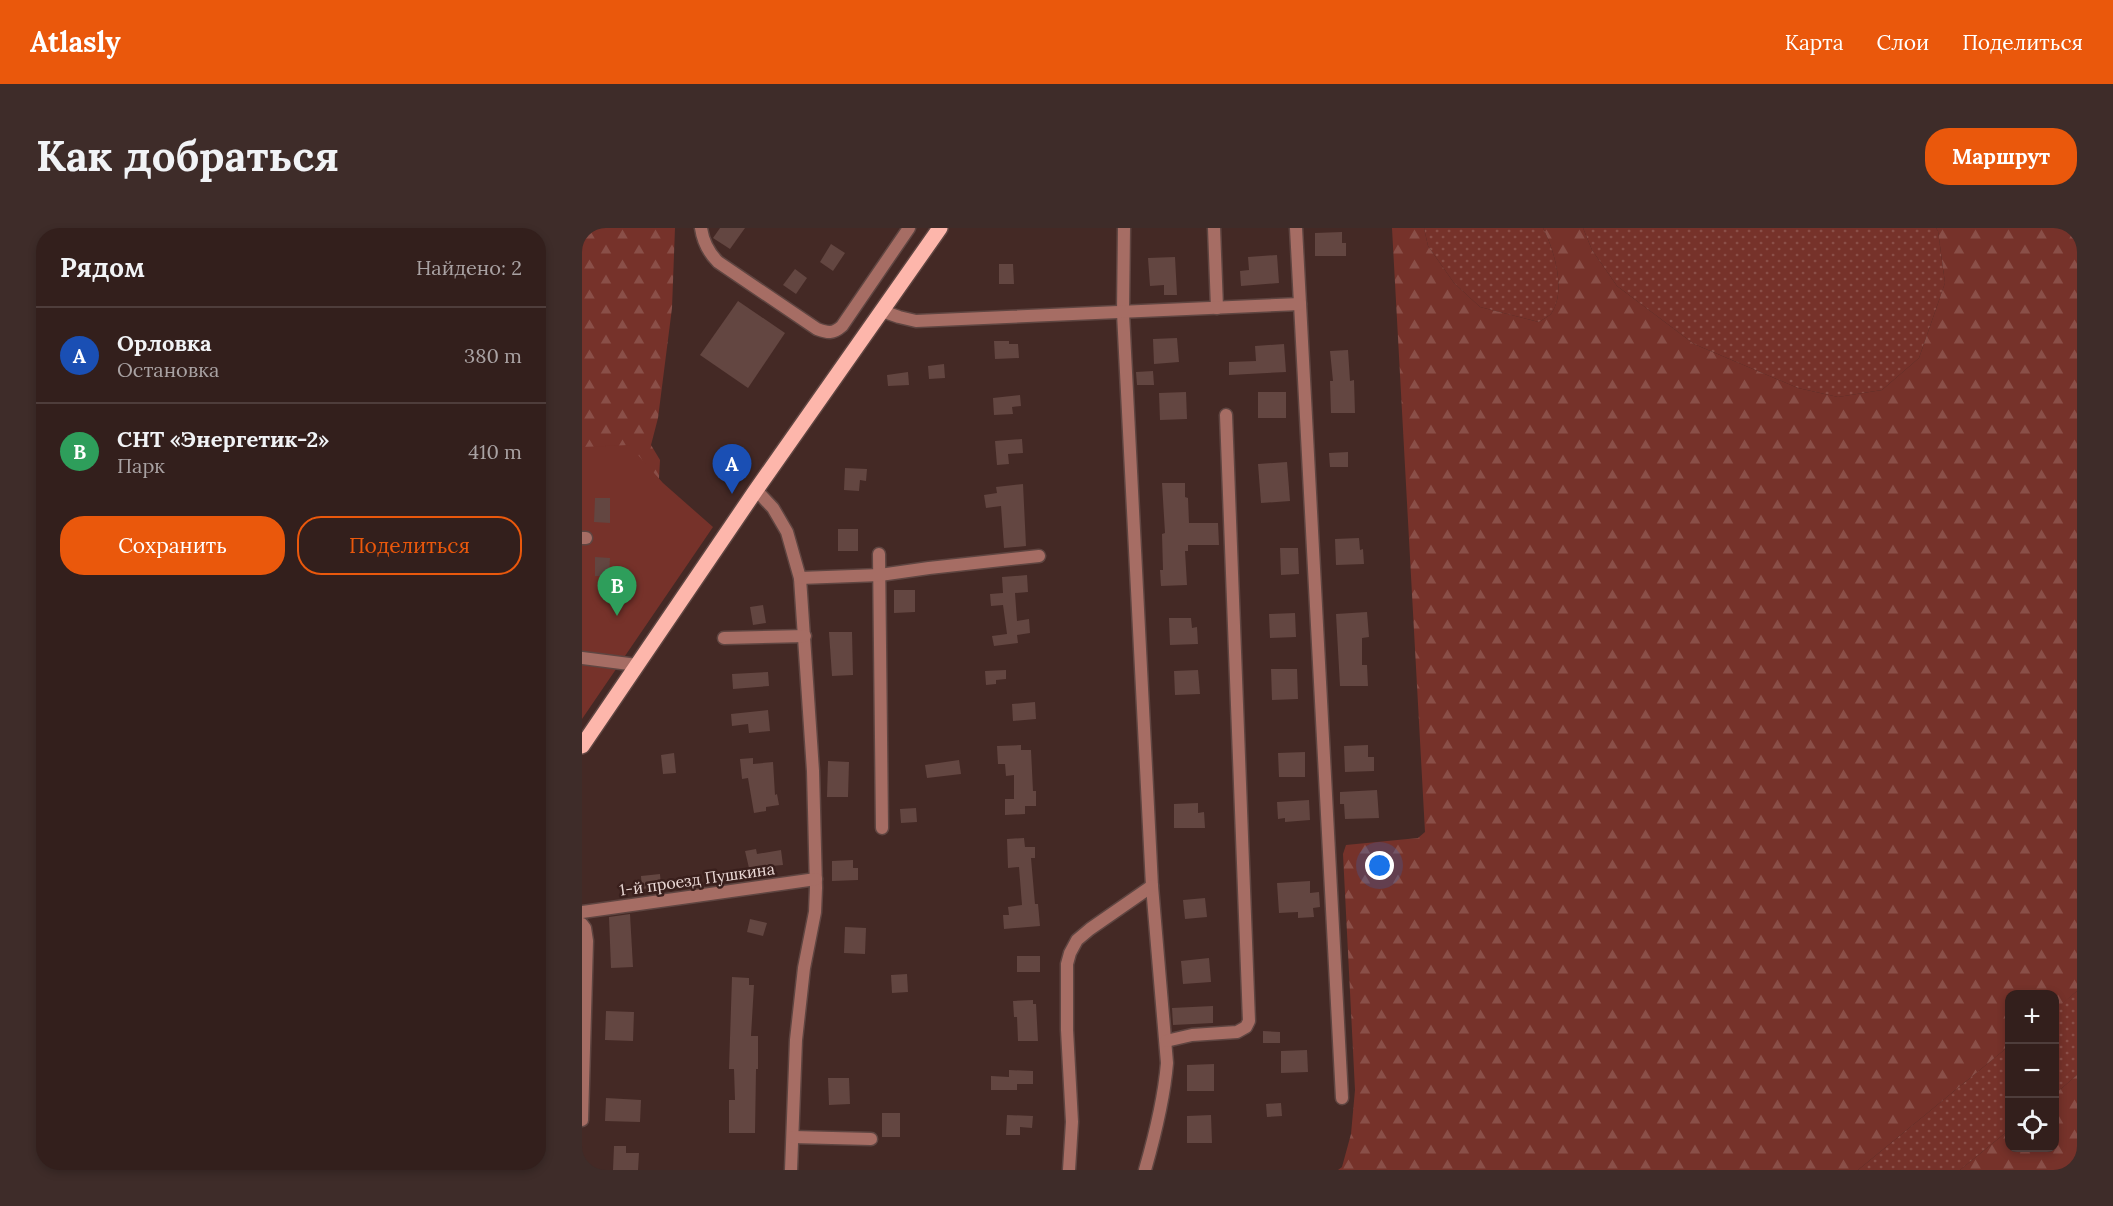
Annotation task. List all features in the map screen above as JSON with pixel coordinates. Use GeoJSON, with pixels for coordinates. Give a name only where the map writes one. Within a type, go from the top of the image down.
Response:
{"type":"FeatureCollection","features":[{"type":"Feature","properties":{"kind":"main road"},"geometry":{"type":"LineString","coordinates":[[582,746],[756,490],[940,228]]}},
{"type":"Feature","properties":{"kind":"street"},"geometry":{"type":"LineString","coordinates":[[701,228],[709,253],[718,262],[817,329],[827,333],[835,332],[842,326],[909,228]]}},
{"type":"Feature","properties":{"kind":"street"},"geometry":{"type":"LineString","coordinates":[[1124,228],[1124,313],[1152,886],[1166,1041],[1165,1087],[1158,1125],[1145,1170]]}},
{"type":"Feature","properties":{"kind":"street"},"geometry":{"type":"LineString","coordinates":[[1214,228],[1217,308]]}},
{"type":"Feature","properties":{"kind":"street"},"geometry":{"type":"LineString","coordinates":[[1296,228],[1342,1098]]}},
{"type":"Feature","properties":{"kind":"street"},"geometry":{"type":"LineString","coordinates":[[882,311],[916,321],[1300,304]]}},
{"type":"Feature","properties":{"kind":"street"},"geometry":{"type":"LineString","coordinates":[[1166,1041],[1192,1035],[1237,1032],[1246,1027],[1249,1021],[1226,415]]}},
{"type":"Feature","properties":{"kind":"street"},"geometry":{"type":"LineString","coordinates":[[756,490],[773,508],[787,532],[800,578],[813,771],[815,912],[804,968],[796,1040],[791,1170]]}},
{"type":"Feature","properties":{"kind":"street"},"geometry":{"type":"LineString","coordinates":[[879,554],[882,828]]}},
{"type":"Feature","properties":{"kind":"street"},"geometry":{"type":"LineString","coordinates":[[800,578],[880,575],[1039,556]]}},
{"type":"Feature","properties":{"kind":"street"},"geometry":{"type":"LineString","coordinates":[[724,638],[805,636]]}},
{"type":"Feature","properties":{"kind":"street"},"geometry":{"type":"LineString","coordinates":[[582,658],[637,665]]}},
{"type":"Feature","properties":{"kind":"street","name":"1-й проезд Пушкина"},"geometry":{"type":"LineString","coordinates":[[582,912],[816,879]]}},
{"type":"Feature","properties":{"kind":"street"},"geometry":{"type":"LineString","coordinates":[[1069,1170],[1072,1122],[1067,964],[1070,953],[1077,940],[1090,929],[1152,886]]}},
{"type":"Feature","properties":{"kind":"street"},"geometry":{"type":"LineString","coordinates":[[582,924],[587,941],[582,1120]]}},
{"type":"Feature","properties":{"kind":"street"},"geometry":{"type":"LineString","coordinates":[[793,1137],[871,1139]]}},
{"type":"Feature","properties":{"kind":"green space"},"geometry":{"type":"Polygon","coordinates":[[[582,228],[675,228],[672,308],[658,418],[651,445],[660,460],[653,587],[582,463],[582,228]]]}},
{"type":"Feature","properties":{"kind":"green space"},"geometry":{"type":"Polygon","coordinates":[[[1392,228],[1424,228],[1428,246],[1454,283],[1480,307],[1539,322],[1551,314],[1558,294],[1555,259],[1543,228],[1583,228],[1592,250],[1617,286],[1694,344],[1798,388],[1838,397],[1882,390],[1919,358],[1945,283],[1936,228],[2077,228],[2077,991],[2059,1007],[2059,990],[2005,990],[2005,1049],[1858,1170],[1338,1170],[1342,1167],[1351,1134],[1355,1090],[1343,854],[1346,845],[1418,838],[1425,832],[1392,228]]]}},
{"type":"Feature","properties":{"kind":"green space"},"geometry":{"type":"Polygon","coordinates":[[[1424,228],[1543,228],[1555,259],[1557,271],[1558,294],[1551,314],[1539,322],[1480,307],[1454,283],[1428,246],[1424,228]]]}},
{"type":"Feature","properties":{"kind":"green space"},"geometry":{"type":"Polygon","coordinates":[[[1583,228],[1936,228],[1945,283],[1919,358],[1882,390],[1838,397],[1798,388],[1694,344],[1617,286],[1592,250],[1583,228]]]}},
{"type":"Feature","properties":{"kind":"green space"},"geometry":{"type":"Polygon","coordinates":[[[629,445],[663,483],[713,527],[582,719],[582,447],[629,445]]]}},
{"type":"Feature","properties":{"kind":"green space"},"geometry":{"type":"Polygon","coordinates":[[[2077,991],[2077,1075],[2059,1091],[2059,1044],[2059,1006],[2077,991]]]}},
{"type":"Feature","properties":{"kind":"green space"},"geometry":{"type":"Polygon","coordinates":[[[2005,1049],[2005,1133],[1960,1170],[1858,1170],[2005,1049]]]}},
{"type":"Feature","properties":{"kind":"green space"},"geometry":{"type":"Polygon","coordinates":[[[2077,1075],[2077,1170],[1960,1170],[2005,1133],[2005,1152],[2059,1152],[2059,1091],[2077,1075]]]}},
{"type":"Feature","properties":{"kind":"building"},"geometry":{"type":"Polygon","coordinates":[[[720,228],[745,228],[730,249],[713,238],[720,228]]]}},
{"type":"Feature","properties":{"kind":"building"},"geometry":{"type":"Polygon","coordinates":[[[1342,232],[1342,243],[1346,243],[1346,256],[1315,256],[1315,233],[1342,232]]]}},
{"type":"Feature","properties":{"kind":"building"},"geometry":{"type":"Polygon","coordinates":[[[831,244],[845,253],[833,271],[820,262],[831,244]]]}},
{"type":"Feature","properties":{"kind":"building"},"geometry":{"type":"Polygon","coordinates":[[[1277,255],[1279,283],[1241,286],[1240,271],[1249,270],[1248,257],[1277,255]]]}},
{"type":"Feature","properties":{"kind":"building"},"geometry":{"type":"Polygon","coordinates":[[[1175,257],[1177,295],[1164,295],[1164,285],[1150,286],[1148,258],[1175,257]]]}},
{"type":"Feature","properties":{"kind":"building"},"geometry":{"type":"Polygon","coordinates":[[[999,264],[1013,264],[1014,284],[999,284],[999,264]]]}},
{"type":"Feature","properties":{"kind":"building"},"geometry":{"type":"Polygon","coordinates":[[[795,269],[807,278],[796,294],[783,285],[795,269]]]}},
{"type":"Feature","properties":{"kind":"building"},"geometry":{"type":"Polygon","coordinates":[[[738,301],[785,333],[748,388],[700,355],[738,301]]]}},
{"type":"Feature","properties":{"kind":"building"},"geometry":{"type":"Polygon","coordinates":[[[1177,338],[1179,362],[1154,364],[1153,339],[1177,338]]]}},
{"type":"Feature","properties":{"kind":"building"},"geometry":{"type":"Polygon","coordinates":[[[994,341],[1009,341],[1009,344],[1018,344],[1019,358],[995,359],[994,341]]]}},
{"type":"Feature","properties":{"kind":"building"},"geometry":{"type":"Polygon","coordinates":[[[1284,344],[1286,372],[1229,375],[1229,362],[1256,361],[1255,346],[1284,344]]]}},
{"type":"Feature","properties":{"kind":"building"},"geometry":{"type":"Polygon","coordinates":[[[1348,350],[1350,381],[1354,380],[1355,413],[1331,413],[1330,381],[1333,381],[1330,351],[1348,350]]]}},
{"type":"Feature","properties":{"kind":"building"},"geometry":{"type":"Polygon","coordinates":[[[944,364],[945,378],[929,379],[928,366],[944,364]]]}},
{"type":"Feature","properties":{"kind":"building"},"geometry":{"type":"Polygon","coordinates":[[[1153,371],[1154,385],[1137,385],[1136,372],[1153,371]]]}},
{"type":"Feature","properties":{"kind":"building"},"geometry":{"type":"Polygon","coordinates":[[[908,372],[909,385],[888,386],[887,375],[908,372]]]}},
{"type":"Feature","properties":{"kind":"building"},"geometry":{"type":"Polygon","coordinates":[[[1186,392],[1187,419],[1160,420],[1159,393],[1186,392]]]}},
{"type":"Feature","properties":{"kind":"building"},"geometry":{"type":"Polygon","coordinates":[[[1258,392],[1286,392],[1286,418],[1258,418],[1258,392]]]}},
{"type":"Feature","properties":{"kind":"building"},"geometry":{"type":"Polygon","coordinates":[[[1020,395],[1021,406],[1012,407],[1013,414],[994,415],[993,398],[1020,395]]]}},
{"type":"Feature","properties":{"kind":"building"},"geometry":{"type":"Polygon","coordinates":[[[1022,439],[1023,453],[1008,454],[1009,464],[997,465],[995,441],[1022,439]]]}},
{"type":"Feature","properties":{"kind":"building"},"geometry":{"type":"Polygon","coordinates":[[[1348,452],[1348,467],[1330,467],[1329,453],[1348,452]]]}},
{"type":"Feature","properties":{"kind":"building"},"geometry":{"type":"Polygon","coordinates":[[[1287,462],[1290,501],[1261,503],[1258,464],[1287,462]]]}},
{"type":"Feature","properties":{"kind":"building"},"geometry":{"type":"Polygon","coordinates":[[[845,468],[867,469],[866,481],[860,480],[859,491],[844,490],[845,468]]]}},
{"type":"Feature","properties":{"kind":"building"},"geometry":{"type":"Polygon","coordinates":[[[1162,483],[1185,483],[1189,523],[1218,523],[1219,545],[1188,545],[1188,551],[1185,551],[1187,585],[1161,586],[1162,534],[1165,533],[1162,483]]]}},
{"type":"Feature","properties":{"kind":"building"},"geometry":{"type":"Polygon","coordinates":[[[1023,484],[1026,546],[1004,548],[1001,506],[986,508],[984,495],[997,493],[996,487],[1023,484]]]}},
{"type":"Feature","properties":{"kind":"building"},"geometry":{"type":"Polygon","coordinates":[[[595,498],[610,498],[610,523],[594,522],[595,498]]]}},
{"type":"Feature","properties":{"kind":"building"},"geometry":{"type":"Polygon","coordinates":[[[838,529],[858,529],[858,551],[838,551],[838,529]]]}},
{"type":"Feature","properties":{"kind":"building"},"geometry":{"type":"Polygon","coordinates":[[[1359,538],[1360,550],[1363,549],[1364,564],[1336,565],[1335,539],[1359,538]]]}},
{"type":"Feature","properties":{"kind":"building"},"geometry":{"type":"Polygon","coordinates":[[[1280,548],[1298,548],[1299,574],[1281,575],[1280,548]]]}},
{"type":"Feature","properties":{"kind":"building"},"geometry":{"type":"Polygon","coordinates":[[[595,557],[610,558],[609,576],[595,576],[595,557]]]}},
{"type":"Feature","properties":{"kind":"building"},"geometry":{"type":"Polygon","coordinates":[[[1027,575],[1028,592],[1015,593],[1017,621],[1029,619],[1030,633],[1017,635],[1018,643],[994,646],[992,636],[1007,634],[1003,605],[991,606],[990,594],[1003,593],[1002,577],[1027,575]]]}},
{"type":"Feature","properties":{"kind":"building"},"geometry":{"type":"Polygon","coordinates":[[[894,590],[915,590],[915,612],[894,613],[894,590]]]}},
{"type":"Feature","properties":{"kind":"building"},"geometry":{"type":"Polygon","coordinates":[[[763,605],[766,623],[753,625],[750,607],[763,605]]]}},
{"type":"Feature","properties":{"kind":"building"},"geometry":{"type":"Polygon","coordinates":[[[1367,612],[1369,637],[1362,638],[1362,665],[1367,665],[1368,686],[1340,686],[1336,614],[1367,612]]]}},
{"type":"Feature","properties":{"kind":"building"},"geometry":{"type":"Polygon","coordinates":[[[1295,613],[1296,637],[1270,638],[1269,614],[1295,613]]]}},
{"type":"Feature","properties":{"kind":"building"},"geometry":{"type":"Polygon","coordinates":[[[1169,618],[1191,618],[1192,628],[1197,627],[1198,644],[1170,645],[1169,618]]]}},
{"type":"Feature","properties":{"kind":"building"},"geometry":{"type":"Polygon","coordinates":[[[829,632],[852,632],[853,675],[832,676],[829,632]]]}},
{"type":"Feature","properties":{"kind":"building"},"geometry":{"type":"Polygon","coordinates":[[[1271,669],[1297,669],[1298,699],[1272,700],[1271,669]]]}},
{"type":"Feature","properties":{"kind":"building"},"geometry":{"type":"Polygon","coordinates":[[[1006,670],[1006,679],[996,680],[996,684],[986,685],[985,671],[1006,670]]]}},
{"type":"Feature","properties":{"kind":"building"},"geometry":{"type":"Polygon","coordinates":[[[1198,670],[1200,694],[1175,695],[1174,671],[1198,670]]]}},
{"type":"Feature","properties":{"kind":"building"},"geometry":{"type":"Polygon","coordinates":[[[768,672],[769,686],[733,689],[732,674],[768,672]]]}},
{"type":"Feature","properties":{"kind":"building"},"geometry":{"type":"Polygon","coordinates":[[[1035,702],[1036,719],[1013,721],[1012,704],[1035,702]]]}},
{"type":"Feature","properties":{"kind":"building"},"geometry":{"type":"Polygon","coordinates":[[[768,710],[770,731],[749,733],[748,724],[732,726],[731,714],[768,710]]]}},
{"type":"Feature","properties":{"kind":"building"},"geometry":{"type":"Polygon","coordinates":[[[1021,745],[1021,750],[1031,750],[1036,806],[1025,806],[1025,814],[1005,815],[1005,799],[1014,799],[1014,775],[1006,776],[1005,764],[998,764],[997,746],[1021,745]]]}},
{"type":"Feature","properties":{"kind":"building"},"geometry":{"type":"Polygon","coordinates":[[[1368,745],[1368,757],[1374,757],[1374,771],[1345,772],[1344,746],[1368,745]]]}},
{"type":"Feature","properties":{"kind":"building"},"geometry":{"type":"Polygon","coordinates":[[[1305,752],[1305,777],[1279,777],[1278,753],[1305,752]]]}},
{"type":"Feature","properties":{"kind":"building"},"geometry":{"type":"Polygon","coordinates":[[[674,753],[676,773],[663,774],[661,755],[674,753]]]}},
{"type":"Feature","properties":{"kind":"building"},"geometry":{"type":"Polygon","coordinates":[[[753,758],[753,764],[773,762],[775,795],[777,794],[779,805],[766,807],[766,811],[754,813],[748,778],[742,779],[740,759],[753,758]]]}},
{"type":"Feature","properties":{"kind":"building"},"geometry":{"type":"Polygon","coordinates":[[[959,760],[961,774],[927,778],[925,765],[959,760]]]}},
{"type":"Feature","properties":{"kind":"building"},"geometry":{"type":"Polygon","coordinates":[[[828,761],[849,762],[848,797],[827,797],[828,761]]]}},
{"type":"Feature","properties":{"kind":"building"},"geometry":{"type":"Polygon","coordinates":[[[1377,790],[1379,818],[1345,819],[1344,804],[1340,804],[1340,792],[1377,790]]]}},
{"type":"Feature","properties":{"kind":"building"},"geometry":{"type":"Polygon","coordinates":[[[1309,800],[1310,820],[1285,822],[1285,818],[1278,819],[1277,802],[1309,800]]]}},
{"type":"Feature","properties":{"kind":"building"},"geometry":{"type":"Polygon","coordinates":[[[1198,803],[1198,813],[1204,812],[1205,828],[1174,828],[1174,804],[1198,803]]]}},
{"type":"Feature","properties":{"kind":"building"},"geometry":{"type":"Polygon","coordinates":[[[916,808],[917,822],[901,823],[900,809],[916,808]]]}},
{"type":"Feature","properties":{"kind":"building"},"geometry":{"type":"Polygon","coordinates":[[[1024,838],[1025,847],[1035,847],[1035,858],[1031,858],[1035,904],[1038,904],[1040,926],[1004,929],[1003,915],[1009,915],[1008,907],[1022,905],[1019,867],[1008,868],[1007,839],[1024,838]]]}},
{"type":"Feature","properties":{"kind":"building"},"geometry":{"type":"Polygon","coordinates":[[[756,849],[757,854],[781,850],[783,865],[749,868],[745,851],[756,849]]]}},
{"type":"Feature","properties":{"kind":"building"},"geometry":{"type":"Polygon","coordinates":[[[853,860],[853,868],[858,868],[858,880],[832,881],[832,861],[853,860]]]}},
{"type":"Feature","properties":{"kind":"building"},"geometry":{"type":"Polygon","coordinates":[[[660,874],[661,887],[642,889],[641,876],[660,874]]]}},
{"type":"Feature","properties":{"kind":"building"},"geometry":{"type":"Polygon","coordinates":[[[1310,881],[1310,893],[1319,892],[1320,907],[1313,908],[1314,917],[1298,918],[1298,912],[1279,913],[1277,883],[1310,881]]]}},
{"type":"Feature","properties":{"kind":"building"},"geometry":{"type":"Polygon","coordinates":[[[1205,898],[1207,917],[1185,919],[1183,900],[1205,898]]]}},
{"type":"Feature","properties":{"kind":"building"},"geometry":{"type":"Polygon","coordinates":[[[630,914],[633,967],[611,968],[609,917],[630,914]]]}},
{"type":"Feature","properties":{"kind":"building"},"geometry":{"type":"Polygon","coordinates":[[[750,919],[767,923],[763,936],[747,932],[750,919]]]}},
{"type":"Feature","properties":{"kind":"building"},"geometry":{"type":"Polygon","coordinates":[[[845,927],[866,928],[865,954],[844,953],[845,927]]]}},
{"type":"Feature","properties":{"kind":"building"},"geometry":{"type":"Polygon","coordinates":[[[1017,956],[1040,956],[1040,972],[1017,972],[1017,956]]]}},
{"type":"Feature","properties":{"kind":"building"},"geometry":{"type":"Polygon","coordinates":[[[1209,958],[1211,982],[1183,984],[1181,961],[1209,958]]]}},
{"type":"Feature","properties":{"kind":"building"},"geometry":{"type":"Polygon","coordinates":[[[907,974],[908,992],[892,993],[891,975],[907,974]]]}},
{"type":"Feature","properties":{"kind":"building"},"geometry":{"type":"Polygon","coordinates":[[[732,977],[749,978],[749,985],[754,985],[751,1036],[758,1036],[755,1133],[729,1133],[729,1100],[735,1100],[734,1069],[729,1069],[732,977]]]}},
{"type":"Feature","properties":{"kind":"building"},"geometry":{"type":"Polygon","coordinates":[[[1033,1000],[1033,1004],[1036,1004],[1038,1041],[1018,1041],[1017,1017],[1014,1017],[1013,1001],[1033,1000]]]}},
{"type":"Feature","properties":{"kind":"building"},"geometry":{"type":"Polygon","coordinates":[[[1213,1006],[1213,1023],[1173,1025],[1172,1008],[1213,1006]]]}},
{"type":"Feature","properties":{"kind":"building"},"geometry":{"type":"Polygon","coordinates":[[[606,1011],[634,1012],[633,1041],[605,1040],[606,1011]]]}},
{"type":"Feature","properties":{"kind":"building"},"geometry":{"type":"Polygon","coordinates":[[[1263,1031],[1280,1032],[1280,1043],[1263,1043],[1263,1031]]]}},
{"type":"Feature","properties":{"kind":"building"},"geometry":{"type":"Polygon","coordinates":[[[1307,1050],[1308,1072],[1281,1073],[1281,1051],[1307,1050]]]}},
{"type":"Feature","properties":{"kind":"building"},"geometry":{"type":"Polygon","coordinates":[[[1214,1064],[1214,1091],[1187,1091],[1187,1065],[1214,1064]]]}},
{"type":"Feature","properties":{"kind":"building"},"geometry":{"type":"Polygon","coordinates":[[[1009,1070],[1033,1071],[1033,1084],[1017,1084],[1017,1090],[991,1090],[991,1076],[1009,1077],[1009,1070]]]}},
{"type":"Feature","properties":{"kind":"building"},"geometry":{"type":"Polygon","coordinates":[[[828,1078],[849,1078],[850,1104],[829,1105],[828,1078]]]}},
{"type":"Feature","properties":{"kind":"building"},"geometry":{"type":"Polygon","coordinates":[[[606,1098],[641,1100],[640,1122],[605,1121],[606,1098]]]}},
{"type":"Feature","properties":{"kind":"building"},"geometry":{"type":"Polygon","coordinates":[[[1281,1103],[1282,1116],[1267,1117],[1266,1104],[1281,1103]]]}},
{"type":"Feature","properties":{"kind":"building"},"geometry":{"type":"Polygon","coordinates":[[[882,1113],[900,1113],[900,1137],[882,1137],[882,1113]]]}},
{"type":"Feature","properties":{"kind":"building"},"geometry":{"type":"Polygon","coordinates":[[[1007,1115],[1033,1116],[1032,1128],[1020,1127],[1020,1135],[1006,1135],[1007,1115]]]}},
{"type":"Feature","properties":{"kind":"building"},"geometry":{"type":"Polygon","coordinates":[[[1211,1115],[1212,1143],[1187,1143],[1187,1116],[1211,1115]]]}},
{"type":"Feature","properties":{"kind":"building"},"geometry":{"type":"Polygon","coordinates":[[[614,1146],[626,1146],[626,1153],[639,1153],[638,1170],[613,1170],[614,1146]]]}},
{"type":"Feature","properties":{"kind":"place","name":"Орловка"},"geometry":{"type":"Point","coordinates":[732,494]}},
{"type":"Feature","properties":{"kind":"place","name":"СНТ «Энергетик-2»"},"geometry":{"type":"Point","coordinates":[617,616]}}]}
